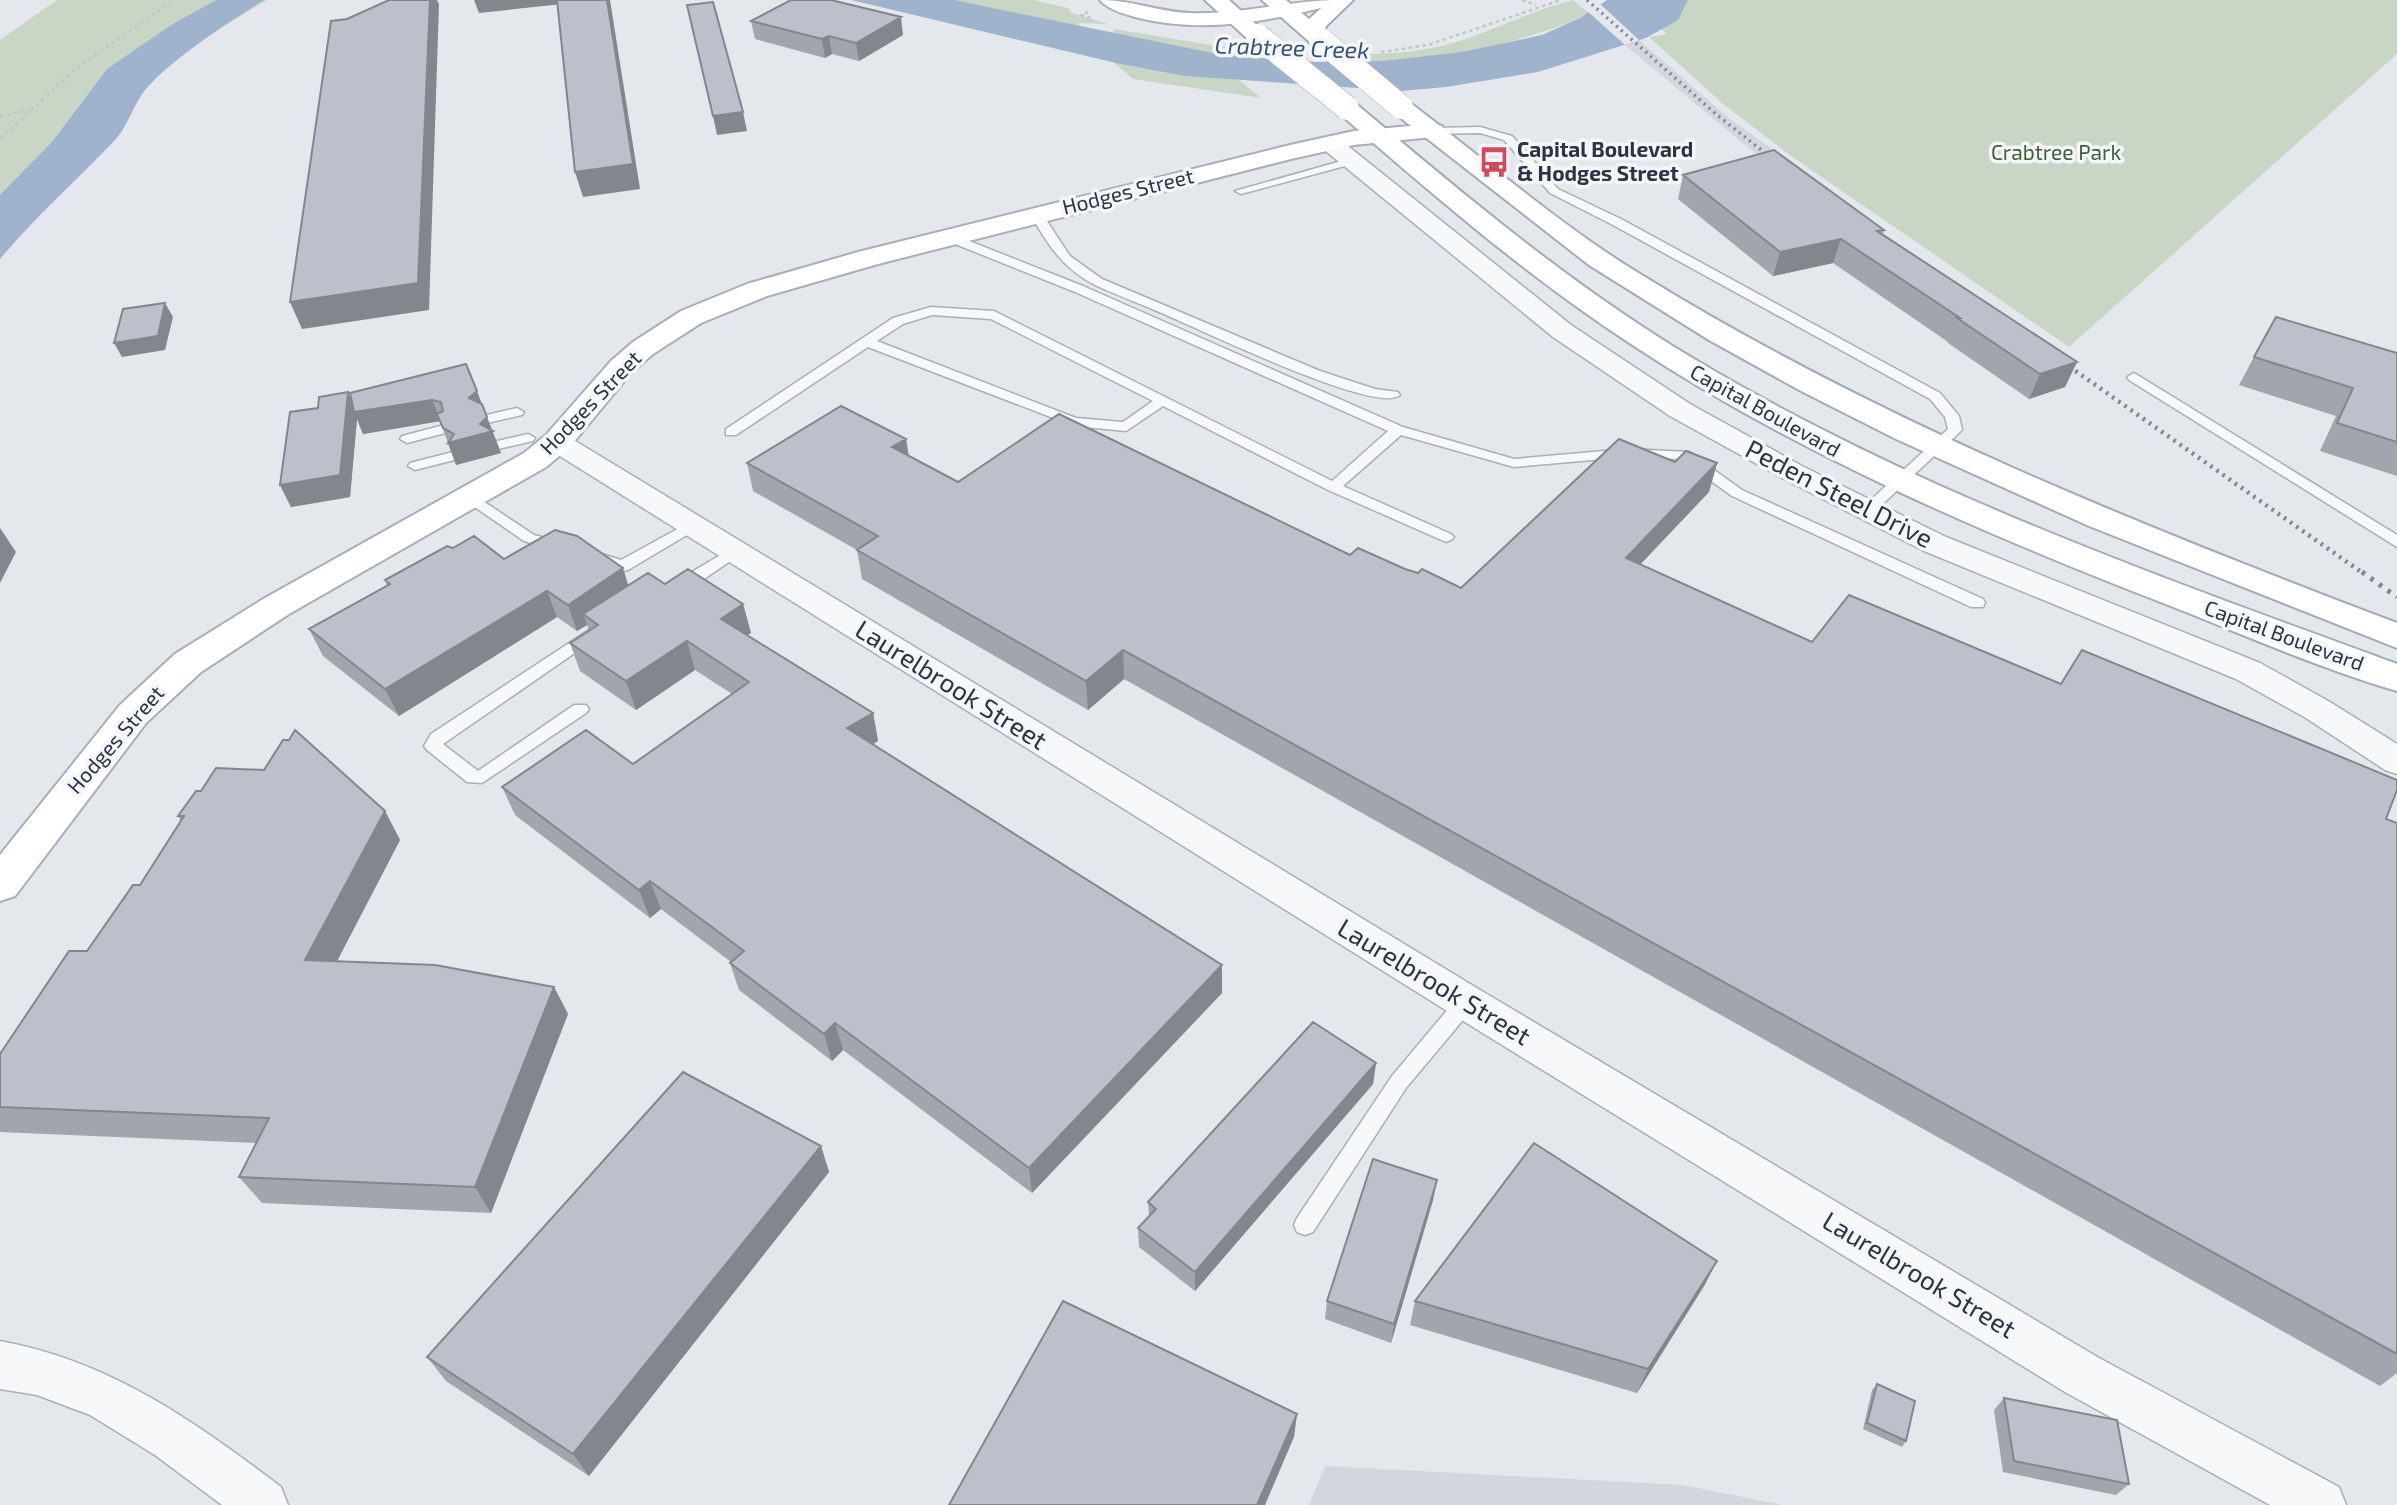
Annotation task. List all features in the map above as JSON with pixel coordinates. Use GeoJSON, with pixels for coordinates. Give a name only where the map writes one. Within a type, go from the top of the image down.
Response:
{"type":"FeatureCollection","features":[{"type":"Feature","properties":{"kind":"main road"},"geometry":{"type":"LineString","coordinates":[[1111,0],[1135,11],[1176,18],[1235,16]]}},
{"type":"Feature","properties":{"kind":"main road","name":"Capital Boulevard"},"geometry":{"type":"LineString","coordinates":[[1216,0],[1235,16],[1268,15],[1317,37],[1401,107],[1563,234],[1628,279],[1793,375],[1936,447],[2126,529],[2397,636]]}},
{"type":"Feature","properties":{"kind":"main road"},"geometry":{"type":"LineString","coordinates":[[1268,15],[1329,0]]}},
{"type":"Feature","properties":{"kind":"main road"},"geometry":{"type":"LineString","coordinates":[[1317,37],[1316,24],[1342,0]]}},
{"type":"Feature","properties":{"kind":"main road","name":"Capital Boulevard"},"geometry":{"type":"LineString","coordinates":[[1268,15],[1347,108],[1531,258],[1638,336],[1789,426],[1900,481],[2089,563],[2397,678]]}},
{"type":"Feature","properties":{"kind":"main road","name":"Hodges Street"},"geometry":{"type":"LineString","coordinates":[[0,885],[101,752],[133,715],[188,663],[277,606],[519,470],[542,440],[621,367],[661,335],[691,317],[796,277],[949,237],[1037,215],[1340,152],[1381,136],[1433,131]]}},
{"type":"Feature","properties":{"kind":"street","name":"Peden Steel Drive"},"geometry":{"type":"LineString","coordinates":[[1340,152],[1562,331],[1633,380],[1771,461],[1935,544],[2248,671],[2318,710],[2397,761]]}},
{"type":"Feature","properties":{"kind":"street","name":"Laurelbrook Street"},"geometry":{"type":"LineString","coordinates":[[542,440],[692,526],[1466,1002],[2082,1375],[2321,1505]]}},
{"type":"Feature","properties":{"kind":"street"},"geometry":{"type":"LineString","coordinates":[[0,1365],[82,1385],[103,1396],[158,1427],[250,1501]]}},
{"type":"Feature","properties":{"kind":"lane"},"geometry":{"type":"LineString","coordinates":[[1433,131],[1480,130],[1508,138],[1554,191],[1617,222],[1935,396],[1952,416],[1955,430],[1868,510]]}},
{"type":"Feature","properties":{"kind":"lane"},"geometry":{"type":"LineString","coordinates":[[1241,191],[1340,152]]}},
{"type":"Feature","properties":{"kind":"lane"},"geometry":{"type":"LineString","coordinates":[[1037,215],[1054,244],[1079,271],[1326,376],[1383,396],[1392,395]]}},
{"type":"Feature","properties":{"kind":"lane"},"geometry":{"type":"LineString","coordinates":[[949,237],[1079,289],[1398,430],[1514,463],[1627,453],[1684,455],[1737,493],[1977,603]]}},
{"type":"Feature","properties":{"kind":"lane"},"geometry":{"type":"LineString","coordinates":[[731,432],[898,321],[931,311],[994,315],[1333,487],[1446,537]]}},
{"type":"Feature","properties":{"kind":"lane"},"geometry":{"type":"LineString","coordinates":[[867,342],[1074,422],[1126,427],[1162,401]]}},
{"type":"Feature","properties":{"kind":"lane"},"geometry":{"type":"LineString","coordinates":[[2134,377],[2397,542]]}},
{"type":"Feature","properties":{"kind":"lane"},"geometry":{"type":"LineString","coordinates":[[487,419],[517,412]]}},
{"type":"Feature","properties":{"kind":"lane"},"geometry":{"type":"LineString","coordinates":[[407,439],[444,429]]}},
{"type":"Feature","properties":{"kind":"lane"},"geometry":{"type":"LineString","coordinates":[[1333,487],[1398,430]]}},
{"type":"Feature","properties":{"kind":"lane"},"geometry":{"type":"LineString","coordinates":[[498,445],[542,440]]}},
{"type":"Feature","properties":{"kind":"lane"},"geometry":{"type":"LineString","coordinates":[[415,466],[453,456]]}},
{"type":"Feature","properties":{"kind":"lane"},"geometry":{"type":"LineString","coordinates":[[471,498],[529,538],[623,566],[692,526]]}},
{"type":"Feature","properties":{"kind":"lane"},"geometry":{"type":"LineString","coordinates":[[656,589],[685,584],[734,552]]}},
{"type":"Feature","properties":{"kind":"lane"},"geometry":{"type":"LineString","coordinates":[[580,709],[482,777],[473,777],[433,746],[437,738],[598,629]]}},
{"type":"Feature","properties":{"kind":"lane"},"geometry":{"type":"LineString","coordinates":[[1305,1224],[1399,1082],[1466,1002]]}},
{"type":"Feature","properties":{"kind":"path"},"geometry":{"type":"LineString","coordinates":[[0,139],[106,45],[174,0]]}},
{"type":"Feature","properties":{"kind":"path"},"geometry":{"type":"LineString","coordinates":[[1522,0],[1537,6]]}},
{"type":"Feature","properties":{"kind":"path"},"geometry":{"type":"LineString","coordinates":[[1374,52],[1400,51],[1447,41],[1537,6],[1561,0]]}},
{"type":"Feature","properties":{"kind":"path"},"geometry":{"type":"LineString","coordinates":[[0,116],[31,110]]}},
{"type":"Feature","properties":{"kind":"shaded area"},"geometry":{"type":"Polygon","coordinates":[[[1639,40],[1730,119],[1832,192],[1813,197],[1744,144],[1625,45],[1639,40]]]}},
{"type":"Feature","properties":{"kind":"shaded area"},"geometry":{"type":"Polygon","coordinates":[[[1325,1466],[1682,1485],[1783,1505],[1309,1505],[1325,1466]]]}},
{"type":"Feature","properties":{"kind":"green space"},"geometry":{"type":"Polygon","coordinates":[[[57,0],[267,0],[131,82],[0,232],[0,40],[57,0]]]}},
{"type":"Feature","properties":{"kind":"green space"},"geometry":{"type":"Polygon","coordinates":[[[897,0],[1033,0],[1068,8],[1072,13],[1108,24],[1078,23],[1090,42],[897,0]]]}},
{"type":"Feature","properties":{"kind":"green space"},"geometry":{"type":"Polygon","coordinates":[[[1573,0],[1588,13],[1540,33],[1505,43],[1467,52],[1395,62],[1367,61],[1348,55],[1402,52],[1443,46],[1573,0]]]}},
{"type":"Feature","properties":{"kind":"green space","name":"Crabtree Park"},"geometry":{"type":"Polygon","coordinates":[[[1630,0],[2397,0],[2397,54],[2069,347],[1791,156],[1722,103],[1649,37],[1667,34],[1630,0]]]}},
{"type":"Feature","properties":{"kind":"green space"},"geometry":{"type":"Polygon","coordinates":[[[1114,29],[1254,52],[1262,59],[1232,59],[1113,36],[1114,29]]]}},
{"type":"Feature","properties":{"kind":"green space"},"geometry":{"type":"Polygon","coordinates":[[[1090,42],[1220,65],[1261,98],[1133,79],[1090,42]]]}},
{"type":"Feature","properties":{"kind":"water"},"geometry":{"type":"Polygon","coordinates":[[[216,0],[264,0],[201,42],[156,79],[145,90],[115,140],[0,259],[0,195],[52,142],[107,69],[171,25],[216,0]]]}},
{"type":"Feature","properties":{"kind":"water"},"geometry":{"type":"Polygon","coordinates":[[[851,0],[954,0],[1222,55],[1316,62],[1383,61],[1462,52],[1542,35],[1580,18],[1607,0],[1688,0],[1678,20],[1646,38],[1538,72],[1446,87],[1402,91],[1185,76],[1116,63],[851,0]]]}},
{"type":"Feature","properties":{"kind":"pier"},"geometry":{"type":"Polygon","coordinates":[[[1598,2],[1639,40],[1625,45],[1586,10],[1598,2]]]}},
{"type":"Feature","properties":{"kind":"building"},"geometry":{"type":"Polygon","coordinates":[[[389,0],[430,0],[418,283],[290,302],[331,21],[347,19],[389,0]]]}},
{"type":"Feature","properties":{"kind":"building"},"geometry":{"type":"Polygon","coordinates":[[[557,0],[607,0],[633,164],[575,172],[557,0]]]}},
{"type":"Feature","properties":{"kind":"building"},"geometry":{"type":"Polygon","coordinates":[[[791,0],[831,0],[901,17],[856,43],[829,36],[822,39],[751,21],[791,0]]]}},
{"type":"Feature","properties":{"kind":"building"},"geometry":{"type":"Polygon","coordinates":[[[713,2],[743,112],[713,116],[687,5],[713,2]]]}},
{"type":"Feature","properties":{"kind":"building"},"geometry":{"type":"Polygon","coordinates":[[[1774,150],[1884,230],[1877,231],[2077,362],[2040,374],[1841,239],[1780,252],[1683,175],[1774,150]]]}},
{"type":"Feature","properties":{"kind":"building"},"geometry":{"type":"Polygon","coordinates":[[[165,303],[158,336],[114,343],[123,309],[165,303]]]}},
{"type":"Feature","properties":{"kind":"building"},"geometry":{"type":"Polygon","coordinates":[[[2276,317],[2397,353],[2397,442],[2337,423],[2353,388],[2254,357],[2276,317]]]}},
{"type":"Feature","properties":{"kind":"building"},"geometry":{"type":"Polygon","coordinates":[[[466,364],[477,391],[469,398],[482,404],[487,417],[480,424],[493,431],[448,443],[454,434],[443,428],[437,414],[443,411],[441,402],[432,400],[354,412],[350,393],[466,364]]]}},
{"type":"Feature","properties":{"kind":"building"},"geometry":{"type":"Polygon","coordinates":[[[348,392],[340,475],[280,485],[290,412],[318,408],[319,397],[348,392]]]}},
{"type":"Feature","properties":{"kind":"building"},"geometry":{"type":"Polygon","coordinates":[[[841,406],[906,439],[892,447],[958,482],[1059,414],[1350,555],[1358,548],[1405,569],[1418,573],[1422,569],[1461,588],[1619,439],[1675,462],[1686,451],[1717,463],[1626,558],[1812,642],[1849,595],[2061,684],[2082,650],[2397,780],[2397,790],[2386,819],[2397,823],[2397,1354],[1123,650],[1086,681],[857,550],[878,536],[747,463],[841,406]]]}},
{"type":"Feature","properties":{"kind":"building"},"geometry":{"type":"Polygon","coordinates":[[[555,530],[577,536],[623,568],[568,605],[547,591],[385,689],[309,629],[390,584],[385,580],[447,546],[453,548],[474,536],[504,559],[555,530]]]}},
{"type":"Feature","properties":{"kind":"building"},"geometry":{"type":"Polygon","coordinates":[[[688,569],[743,604],[721,619],[873,713],[847,728],[1222,965],[1029,1168],[835,1023],[824,1034],[730,963],[744,951],[650,881],[639,890],[502,787],[586,730],[633,764],[749,682],[687,641],[626,681],[570,643],[598,625],[583,614],[648,573],[665,584],[688,569]]]}},
{"type":"Feature","properties":{"kind":"building"},"geometry":{"type":"Polygon","coordinates":[[[295,730],[385,811],[305,960],[435,965],[554,987],[475,1187],[239,1177],[269,1118],[0,1107],[0,1054],[69,951],[87,951],[133,885],[140,885],[184,816],[178,816],[196,791],[201,791],[216,768],[264,770],[283,740],[289,740],[295,730]]]}},
{"type":"Feature","properties":{"kind":"building"},"geometry":{"type":"Polygon","coordinates":[[[1313,1022],[1376,1063],[1195,1272],[1138,1228],[1156,1209],[1148,1202],[1313,1022]]]}},
{"type":"Feature","properties":{"kind":"building"},"geometry":{"type":"Polygon","coordinates":[[[683,1072],[821,1146],[573,1454],[427,1357],[683,1072]]]}},
{"type":"Feature","properties":{"kind":"building"},"geometry":{"type":"Polygon","coordinates":[[[1534,1143],[1717,1261],[1648,1369],[1415,1301],[1534,1143]]]}},
{"type":"Feature","properties":{"kind":"building"},"geometry":{"type":"Polygon","coordinates":[[[1373,1159],[1437,1180],[1394,1324],[1327,1301],[1373,1159]]]}},
{"type":"Feature","properties":{"kind":"building"},"geometry":{"type":"Polygon","coordinates":[[[1063,1301],[1297,1414],[1257,1505],[949,1505],[1063,1301]]]}},
{"type":"Feature","properties":{"kind":"building"},"geometry":{"type":"Polygon","coordinates":[[[1877,1384],[1915,1401],[1906,1441],[1867,1423],[1877,1384]]]}},
{"type":"Feature","properties":{"kind":"building"},"geometry":{"type":"Polygon","coordinates":[[[2004,1398],[2117,1420],[2129,1484],[2014,1461],[2004,1398]]]}},
{"type":"Feature","properties":{"kind":"railway"},"geometry":{"type":"LineString","coordinates":[[1587,0],[1717,115],[1779,164]]}},
{"type":"Feature","properties":{"kind":"railway"},"geometry":{"type":"LineString","coordinates":[[2057,358],[2364,574]]}},
{"type":"Feature","properties":{"kind":"railway"},"geometry":{"type":"LineString","coordinates":[[2362,572],[2397,597]]}},
{"type":"Feature","properties":{"kind":"place","name":"Capital Boulevard & Hodges Street"},"geometry":{"type":"Point","coordinates":[1494,162]}},
{"type":"Feature","properties":{"kind":"water label","name":"Crabtree Creek"},"geometry":{"type":"Point","coordinates":[1292,48]}}]}
